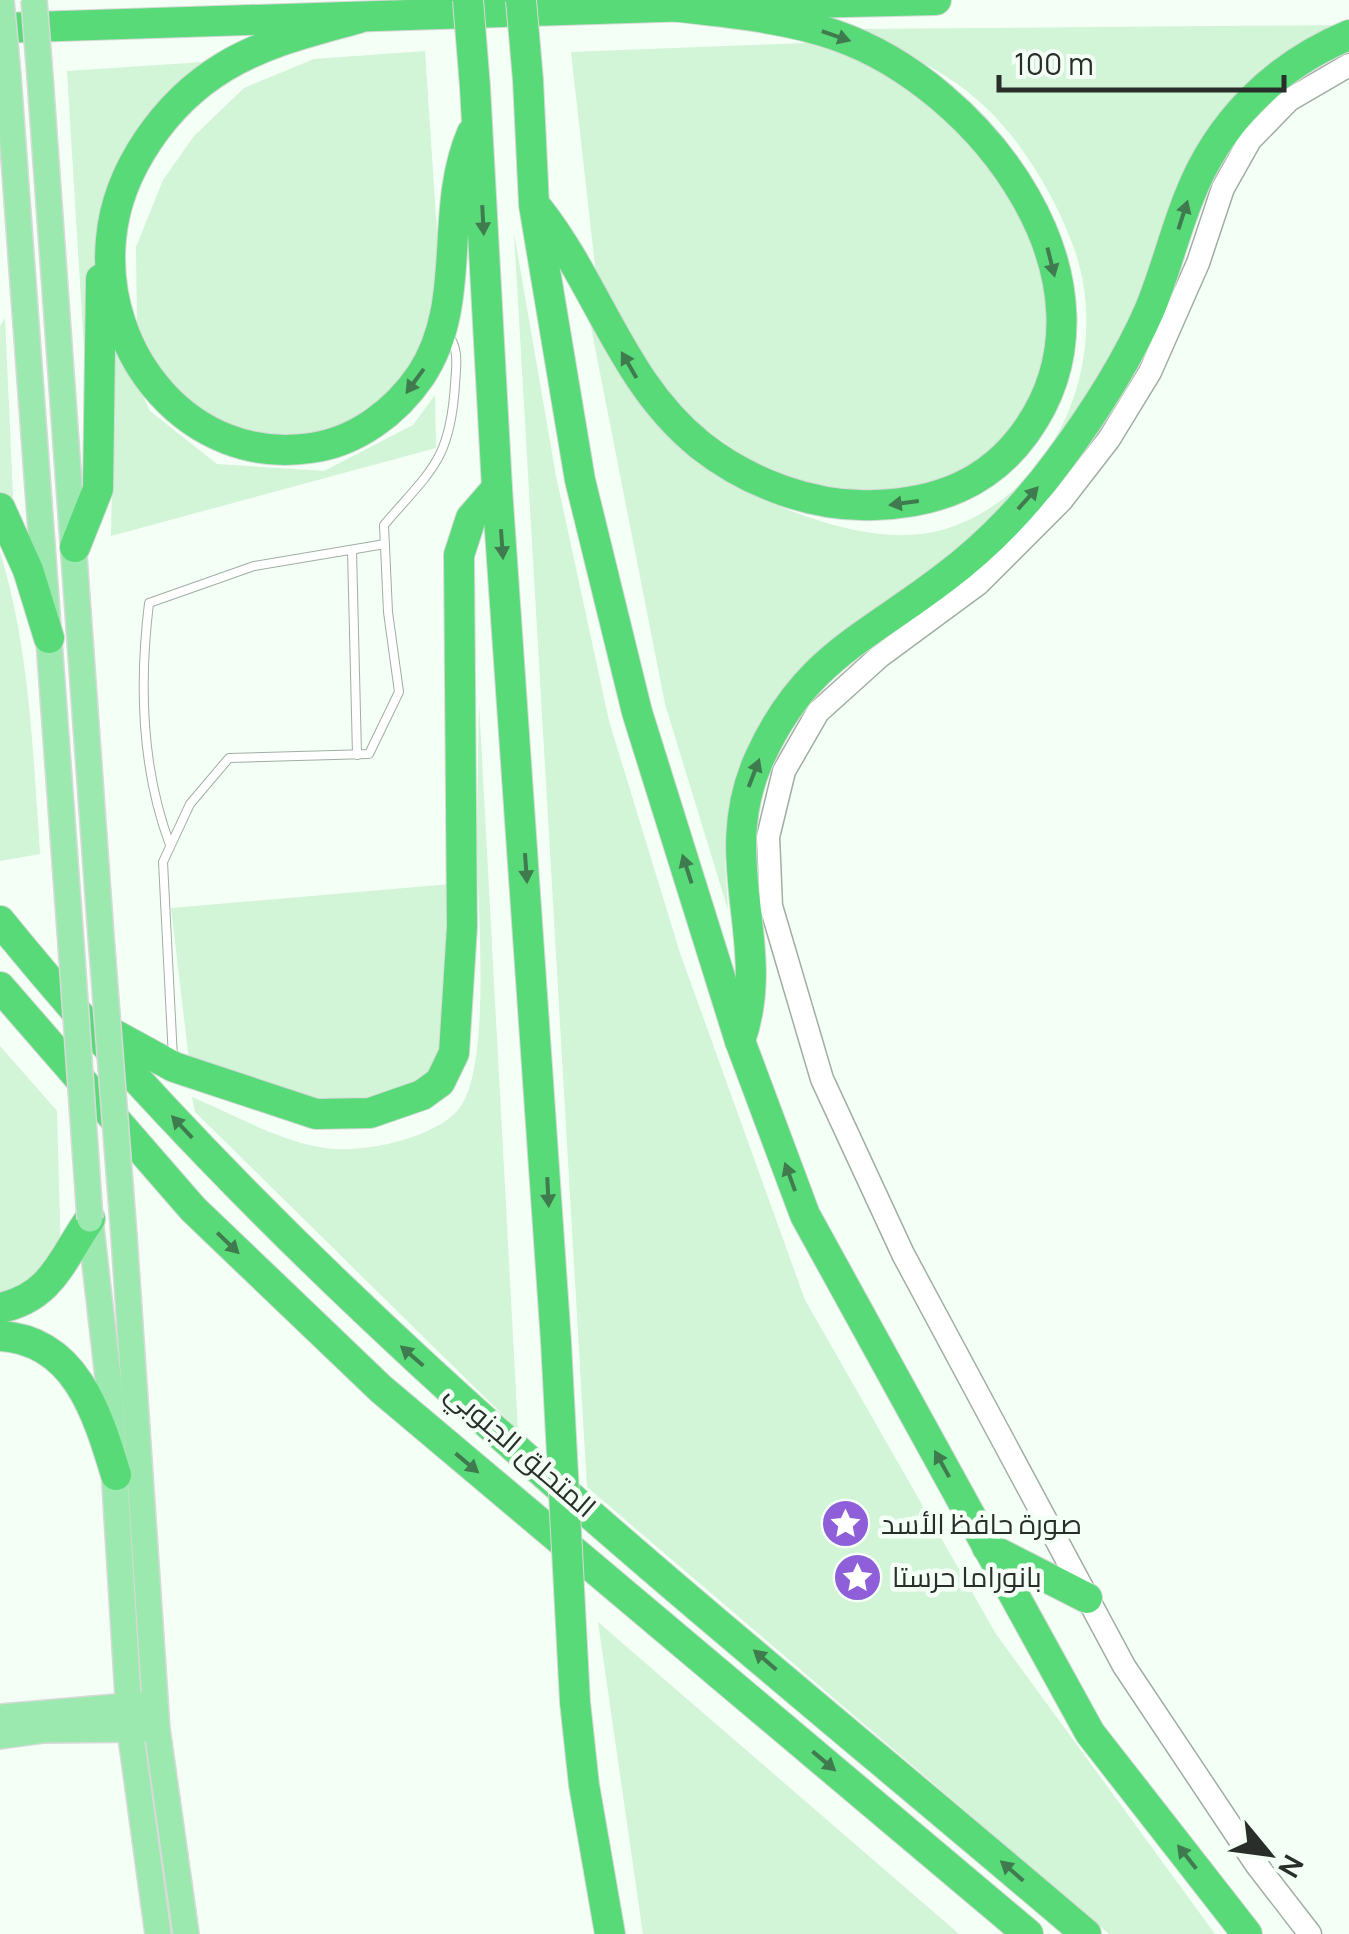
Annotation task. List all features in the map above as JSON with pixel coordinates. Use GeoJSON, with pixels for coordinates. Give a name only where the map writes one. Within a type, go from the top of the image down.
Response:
{"type":"FeatureCollection","features":[{"type":"Feature","properties":{"kind":"highway"},"geometry":{"type":"LineString","coordinates":[[468,0],[576,1702],[584,1785],[610,1934]]}},
{"type":"Feature","properties":{"kind":"highway"},"geometry":{"type":"LineString","coordinates":[[521,0],[534,204],[580,480],[632,692],[740,1041],[804,1215],[1090,1733],[1248,1934]]}},
{"type":"Feature","properties":{"kind":"highway"},"geometry":{"type":"LineString","coordinates":[[0,28],[936,0]]}},
{"type":"Feature","properties":{"kind":"highway"},"geometry":{"type":"LineString","coordinates":[[534,204],[571,258],[637,380],[657,405],[704,448],[760,480],[827,502],[862,506],[933,498],[967,487],[992,469],[1034,422],[1056,364],[1060,333],[1058,292],[1036,214],[988,140],[944,96],[878,53],[794,24],[672,6]]}},
{"type":"Feature","properties":{"kind":"highway"},"geometry":{"type":"LineString","coordinates":[[75,546],[98,489],[98,301],[110,239],[129,174],[146,143],[193,90],[252,52],[359,18]]}},
{"type":"Feature","properties":{"kind":"highway"},"geometry":{"type":"LineString","coordinates":[[740,1041],[752,984],[738,872],[740,833],[747,791],[780,720],[828,658],[944,578],[1034,493],[1083,426],[1131,347],[1160,284],[1198,175],[1226,129],[1279,75],[1349,36]]}},
{"type":"Feature","properties":{"kind":"highway"},"geometry":{"type":"LineString","coordinates":[[110,239],[117,304],[140,363],[177,413],[230,443],[291,451],[350,436],[400,401],[427,366],[444,328],[450,300],[456,184],[477,121]]}},
{"type":"Feature","properties":{"kind":"highway"},"geometry":{"type":"LineString","coordinates":[[66,1002],[132,1048],[174,1067],[244,1094],[334,1116],[370,1113],[412,1100],[432,1089],[446,1073],[455,1042],[464,869],[459,555],[472,518],[498,488]]}},
{"type":"Feature","properties":{"kind":"highway"},"geometry":{"type":"LineString","coordinates":[[0,508],[43,551]]}},
{"type":"Feature","properties":{"kind":"highway"},"geometry":{"type":"LineString","coordinates":[[0,508],[28,570],[49,638]]}},
{"type":"Feature","properties":{"kind":"highway","name":"المتحلق الجنوبي"},"geometry":{"type":"LineString","coordinates":[[0,921],[66,1002],[252,1203],[386,1333],[1086,1934]]}},
{"type":"Feature","properties":{"kind":"highway","name":"المتحلق الجنوبي"},"geometry":{"type":"LineString","coordinates":[[0,988],[193,1209],[382,1389],[1028,1934]]}},
{"type":"Feature","properties":{"kind":"highway"},"geometry":{"type":"LineString","coordinates":[[0,1308],[29,1298],[57,1276],[90,1219]]}},
{"type":"Feature","properties":{"kind":"highway"},"geometry":{"type":"LineString","coordinates":[[0,1336],[34,1341],[69,1367],[96,1418],[116,1474]]}},
{"type":"Feature","properties":{"kind":"highway"},"geometry":{"type":"LineString","coordinates":[[987,1547],[1087,1598]]}},
{"type":"Feature","properties":{"kind":"main road"},"geometry":{"type":"LineString","coordinates":[[1,0],[90,1219],[122,1386],[156,1717],[186,1934]]}},
{"type":"Feature","properties":{"kind":"main road"},"geometry":{"type":"LineString","coordinates":[[34,0],[124,1236],[122,1386],[116,1474],[129,1717],[158,1934]]}},
{"type":"Feature","properties":{"kind":"main road"},"geometry":{"type":"LineString","coordinates":[[0,1716],[156,1717]]}},
{"type":"Feature","properties":{"kind":"main road"},"geometry":{"type":"LineString","coordinates":[[0,1736],[129,1717]]}},
{"type":"Feature","properties":{"kind":"main road"},"geometry":{"type":"LineString","coordinates":[[152,1898],[178,1892]]}},
{"type":"Feature","properties":{"kind":"street"},"geometry":{"type":"LineString","coordinates":[[1310,1934],[1256,1864],[1124,1666],[903,1254],[822,1080],[771,906],[768,838],[773,804],[799,740],[842,686],[978,584],[1035,530],[1086,471],[1131,406],[1168,336],[1224,188],[1243,152],[1289,100],[1349,65]]}},
{"type":"Feature","properties":{"kind":"lane"},"geometry":{"type":"LineString","coordinates":[[174,1067],[163,862],[190,804],[230,758],[369,754],[400,692],[388,612],[384,525],[440,460],[448,444],[456,355],[444,328]]}},
{"type":"Feature","properties":{"kind":"lane"},"geometry":{"type":"LineString","coordinates":[[170,847],[151,796],[141,668],[149,603],[254,566],[384,544]]}},
{"type":"Feature","properties":{"kind":"lane"},"geometry":{"type":"LineString","coordinates":[[352,550],[356,754]]}},
{"type":"Feature","properties":{"kind":"green space"},"geometry":{"type":"Polygon","coordinates":[[[1349,25],[1215,134],[1153,304],[1044,484],[829,657],[742,780],[725,861],[728,910],[665,704],[590,322],[654,417],[678,443],[735,485],[769,502],[840,527],[892,535],[942,530],[982,513],[1016,488],[1043,457],[1064,420],[1079,381],[1086,338],[1085,296],[1076,254],[1056,207],[1011,135],[957,84],[894,48],[848,29],[1349,25]]]}},
{"type":"Feature","properties":{"kind":"green space"},"geometry":{"type":"Polygon","coordinates":[[[806,43],[841,49],[874,64],[957,119],[1035,227],[1056,343],[1008,455],[885,504],[776,478],[680,412],[612,309],[595,266],[571,52],[806,43]]]}},
{"type":"Feature","properties":{"kind":"green space"},"geometry":{"type":"Polygon","coordinates":[[[425,51],[443,322],[394,400],[319,445],[231,435],[171,391],[137,324],[136,247],[163,180],[194,136],[244,88],[314,59],[425,51]]]}},
{"type":"Feature","properties":{"kind":"green space"},"geometry":{"type":"Polygon","coordinates":[[[235,60],[150,130],[87,398],[67,71],[235,60]]]}},
{"type":"Feature","properties":{"kind":"green space"},"geometry":{"type":"Polygon","coordinates":[[[514,233],[556,476],[609,721],[680,953],[805,1300],[996,1634],[1215,1934],[1109,1934],[587,1487],[514,233]]]}},
{"type":"Feature","properties":{"kind":"green space"},"geometry":{"type":"Polygon","coordinates":[[[5,318],[14,518],[0,502],[0,326],[5,318]]]}},
{"type":"Feature","properties":{"kind":"green space"},"geometry":{"type":"Polygon","coordinates":[[[115,337],[150,411],[217,464],[324,471],[413,425],[435,395],[436,448],[111,536],[115,337]]]}},
{"type":"Feature","properties":{"kind":"green space"},"geometry":{"type":"Polygon","coordinates":[[[0,552],[24,664],[40,854],[0,861],[0,552]]]}},
{"type":"Feature","properties":{"kind":"green space"},"geometry":{"type":"Polygon","coordinates":[[[479,703],[518,1430],[195,1112],[192,1097],[280,1136],[335,1149],[400,1141],[432,1129],[457,1111],[468,1091],[479,1026],[479,703]]]}},
{"type":"Feature","properties":{"kind":"green space"},"geometry":{"type":"Polygon","coordinates":[[[451,884],[452,972],[433,1088],[337,1114],[189,1060],[171,908],[451,884]]]}},
{"type":"Feature","properties":{"kind":"green space"},"geometry":{"type":"Polygon","coordinates":[[[0,1046],[57,1111],[61,1261],[0,1310],[0,1046]]]}},
{"type":"Feature","properties":{"kind":"green space"},"geometry":{"type":"Polygon","coordinates":[[[598,1622],[959,1934],[643,1934],[598,1622]]]}},
{"type":"Feature","properties":{"kind":"place","name":"صورة حافظ الأسد"},"geometry":{"type":"Point","coordinates":[846,1524]}},
{"type":"Feature","properties":{"kind":"place","name":"بانوراما حرستا"},"geometry":{"type":"Point","coordinates":[857,1577]}}]}
